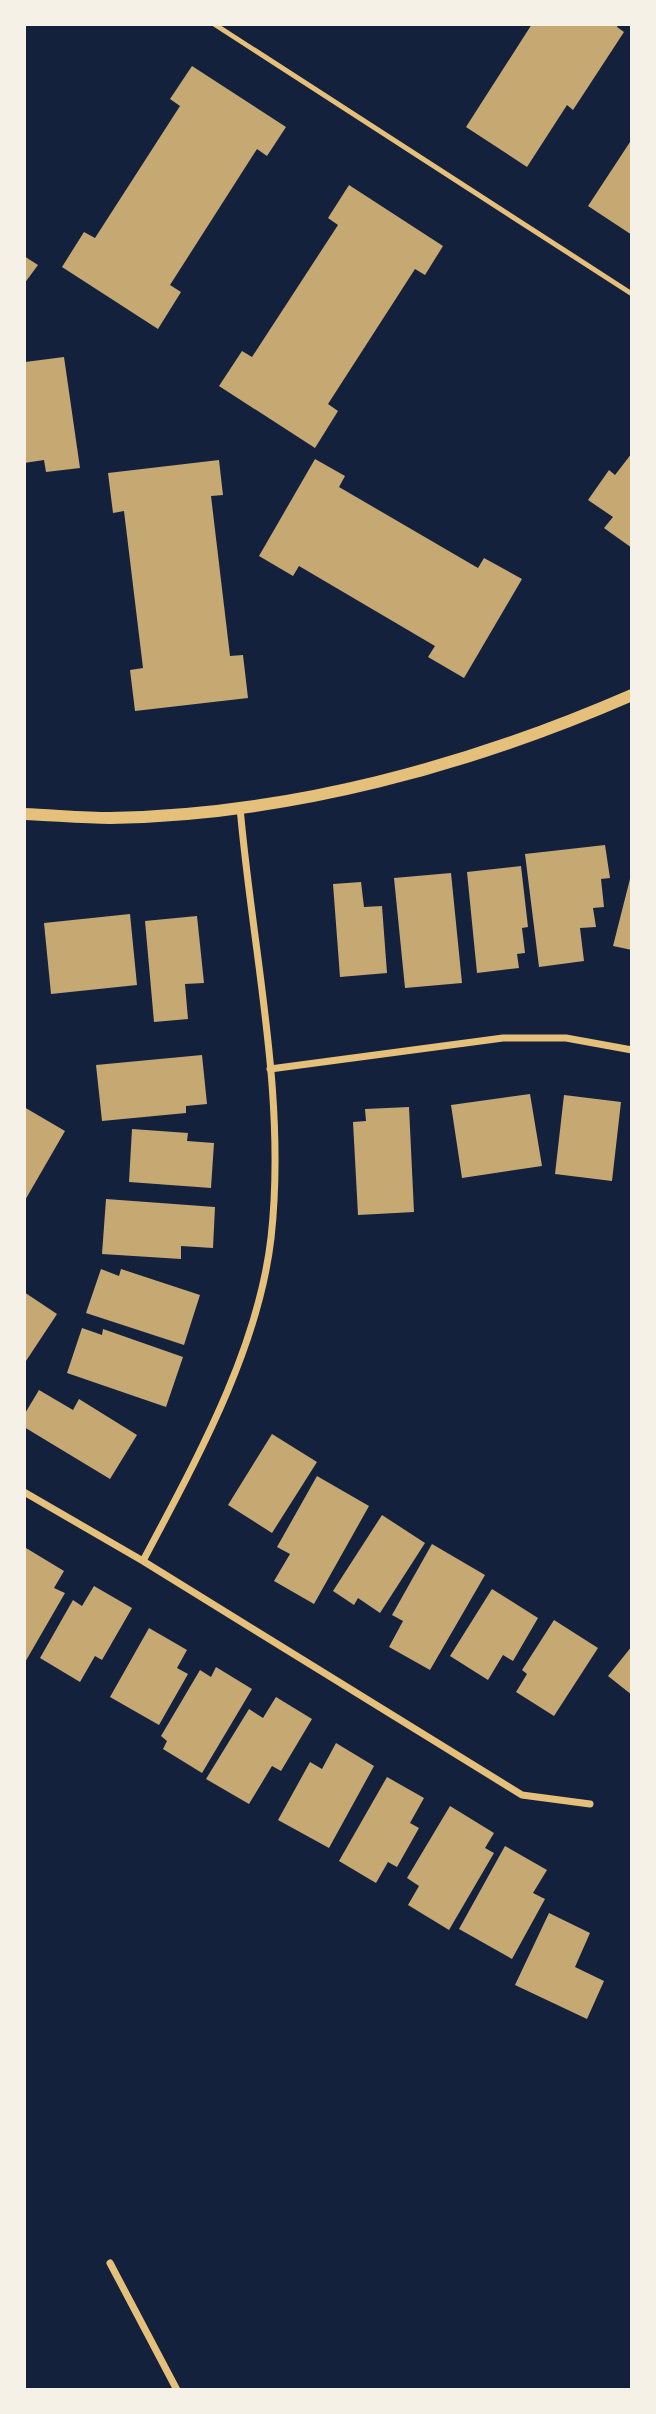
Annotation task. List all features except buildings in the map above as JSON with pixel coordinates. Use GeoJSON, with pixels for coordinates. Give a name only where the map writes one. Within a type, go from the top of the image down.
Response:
{"type":"FeatureCollection","features":[{"type":"Feature","properties":{"kind":"street"},"geometry":{"type":"LineString","coordinates":[[24,814],[110,818],[240,807],[387,780],[555,729],[632,695]]}},
{"type":"Feature","properties":{"kind":"street"},"geometry":{"type":"LineString","coordinates":[[142,1561],[204,1444],[234,1373],[256,1307],[271,1239],[275,1142],[270,1069],[240,807]]}},
{"type":"Feature","properties":{"kind":"street"},"geometry":{"type":"LineString","coordinates":[[270,1069],[503,1038],[566,1038],[632,1051]]}},
{"type":"Feature","properties":{"kind":"street"},"geometry":{"type":"LineString","coordinates":[[24,1492],[142,1561],[522,1795],[590,1804]]}},
{"type":"Feature","properties":{"kind":"street"},"geometry":{"type":"LineString","coordinates":[[110,2263],[177,2389]]}},
{"type":"Feature","properties":{"kind":"lane"},"geometry":{"type":"LineString","coordinates":[[215,24],[632,294]]}}]}
